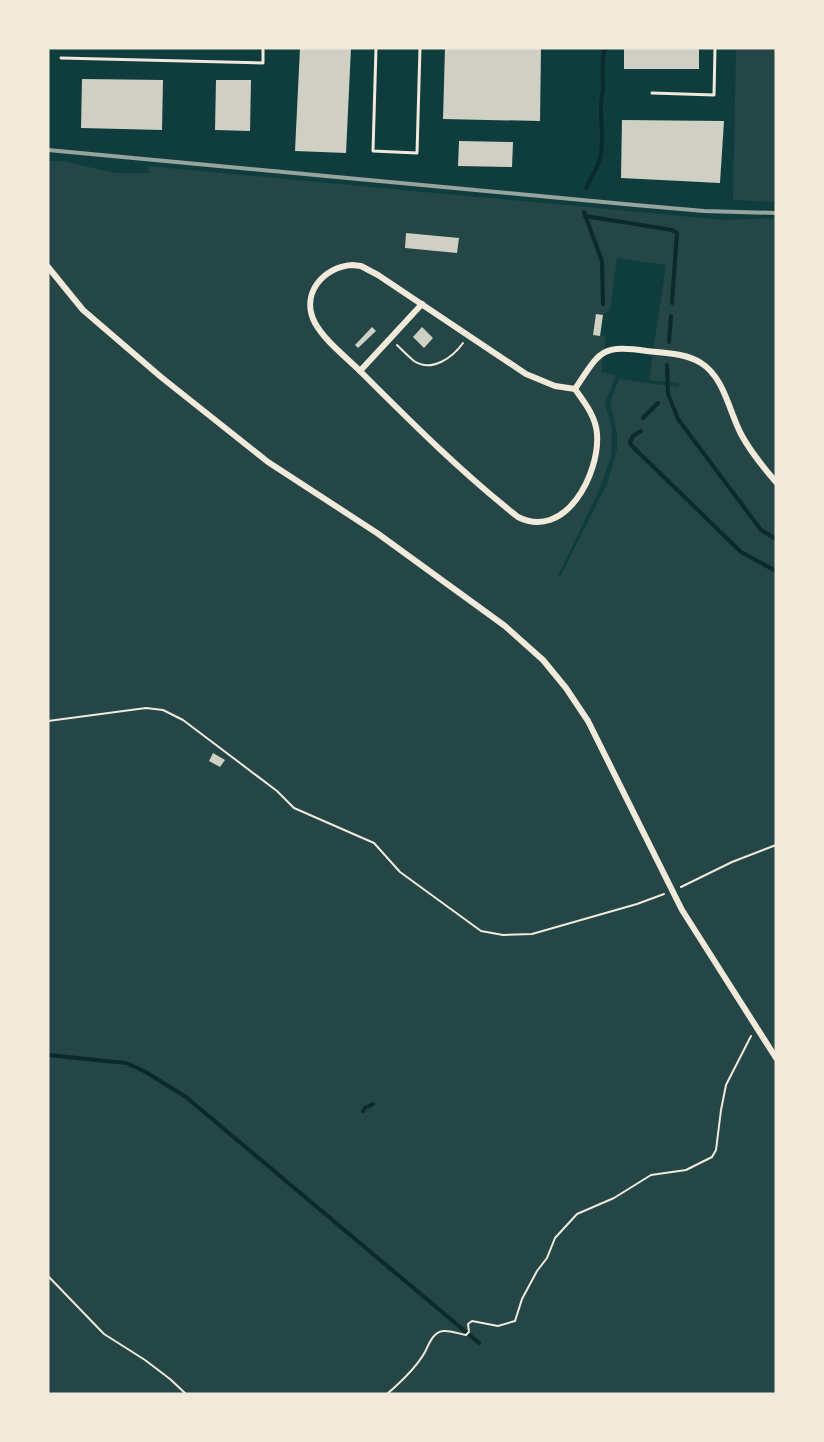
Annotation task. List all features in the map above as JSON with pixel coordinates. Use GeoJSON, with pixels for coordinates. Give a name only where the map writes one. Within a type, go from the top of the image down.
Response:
{"type":"FeatureCollection","features":[{"type":"Feature","properties":{"kind":"street"},"geometry":{"type":"LineString","coordinates":[[342,266],[361,266],[468,335],[534,378],[555,386],[575,389],[589,409],[596,428],[597,443],[592,468],[580,494],[567,510],[548,522],[533,522],[518,517],[396,407],[322,333],[312,317],[311,298],[319,281],[333,269],[342,266]]}},
{"type":"Feature","properties":{"kind":"street"},"geometry":{"type":"LineString","coordinates":[[48,267],[83,310],[161,377],[268,462],[377,533],[497,621],[543,660],[566,688],[588,721],[672,891],[755,1028],[776,1058]]}},
{"type":"Feature","properties":{"kind":"street"},"geometry":{"type":"LineString","coordinates":[[360,371],[422,304]]}},
{"type":"Feature","properties":{"kind":"street"},"geometry":{"type":"LineString","coordinates":[[575,389],[597,357],[611,349],[623,347],[697,360],[716,378],[742,436],[776,482]]}},
{"type":"Feature","properties":{"kind":"lane"},"geometry":{"type":"LineString","coordinates":[[61,58],[263,63],[263,48]]}},
{"type":"Feature","properties":{"kind":"lane"},"geometry":{"type":"LineString","coordinates":[[376,48],[373,151],[417,153],[420,48]]}},
{"type":"Feature","properties":{"kind":"lane"},"geometry":{"type":"LineString","coordinates":[[652,93],[714,95],[715,48]]}},
{"type":"Feature","properties":{"kind":"path"},"geometry":{"type":"LineString","coordinates":[[390,339],[420,364],[430,364],[441,362],[452,356],[468,335]]}},
{"type":"Feature","properties":{"kind":"path"},"geometry":{"type":"LineString","coordinates":[[48,721],[146,708],[167,712],[183,720],[277,791],[294,808],[374,843],[400,872],[481,931],[503,935],[532,934],[637,904],[776,845]]}},
{"type":"Feature","properties":{"kind":"path"},"geometry":{"type":"LineString","coordinates":[[387,1394],[408,1374],[437,1333],[446,1331],[468,1334],[468,1324],[472,1322],[498,1326],[515,1321],[522,1299],[547,1258],[555,1239],[579,1213],[614,1198],[651,1175],[686,1170],[712,1157],[716,1150],[726,1085],[755,1028]]}},
{"type":"Feature","properties":{"kind":"path"},"geometry":{"type":"LineString","coordinates":[[48,1276],[104,1334],[146,1360],[186,1394]]}},
{"type":"Feature","properties":{"kind":"shaded area"},"geometry":{"type":"Polygon","coordinates":[[[736,48],[776,48],[776,202],[733,200],[736,48]]]}},
{"type":"Feature","properties":{"kind":"shaded area"},"geometry":{"type":"Polygon","coordinates":[[[48,161],[62,161],[115,173],[151,173],[147,166],[724,220],[776,218],[776,1394],[48,1394],[48,161]],[[617,258],[610,310],[603,315],[596,314],[600,335],[606,336],[601,372],[615,375],[605,403],[612,429],[611,456],[601,486],[558,576],[560,577],[607,484],[617,450],[617,433],[610,402],[619,379],[677,387],[680,385],[679,383],[649,380],[666,265],[617,258]]]}},
{"type":"Feature","properties":{"kind":"building"},"geometry":{"type":"Polygon","coordinates":[[[300,48],[351,48],[346,153],[295,151],[300,48]]]}},
{"type":"Feature","properties":{"kind":"building"},"geometry":{"type":"Polygon","coordinates":[[[445,48],[541,48],[540,121],[443,119],[445,48]]]}},
{"type":"Feature","properties":{"kind":"building"},"geometry":{"type":"Polygon","coordinates":[[[624,48],[699,48],[699,69],[624,69],[624,48]]]}},
{"type":"Feature","properties":{"kind":"building"},"geometry":{"type":"Polygon","coordinates":[[[82,79],[163,80],[162,130],[81,128],[82,79]]]}},
{"type":"Feature","properties":{"kind":"building"},"geometry":{"type":"Polygon","coordinates":[[[216,80],[251,80],[250,131],[215,130],[216,80]]]}},
{"type":"Feature","properties":{"kind":"building"},"geometry":{"type":"Polygon","coordinates":[[[622,120],[724,121],[720,183],[621,178],[622,120]]]}},
{"type":"Feature","properties":{"kind":"building"},"geometry":{"type":"Polygon","coordinates":[[[459,141],[513,142],[512,167],[458,166],[459,141]]]}},
{"type":"Feature","properties":{"kind":"building"},"geometry":{"type":"Polygon","coordinates":[[[406,233],[459,238],[457,253],[405,248],[406,233]]]}},
{"type":"Feature","properties":{"kind":"building"},"geometry":{"type":"Polygon","coordinates":[[[596,314],[603,315],[600,336],[593,335],[596,314]]]}},
{"type":"Feature","properties":{"kind":"building"},"geometry":{"type":"Polygon","coordinates":[[[372,327],[376,331],[358,348],[355,345],[372,327]]]}},
{"type":"Feature","properties":{"kind":"building"},"geometry":{"type":"Polygon","coordinates":[[[422,327],[433,338],[424,348],[413,337],[422,327]]]}},
{"type":"Feature","properties":{"kind":"building"},"geometry":{"type":"Polygon","coordinates":[[[213,753],[225,760],[220,767],[209,761],[213,753]]]}},
{"type":"Feature","properties":{"kind":"waterway"},"geometry":{"type":"LineString","coordinates":[[586,188],[601,153],[602,68],[605,48]]}},
{"type":"Feature","properties":{"kind":"waterway"},"geometry":{"type":"LineString","coordinates":[[584,212],[602,261],[603,304]]}},
{"type":"Feature","properties":{"kind":"waterway"},"geometry":{"type":"LineString","coordinates":[[585,216],[672,230],[677,233],[672,303]]}},
{"type":"Feature","properties":{"kind":"waterway"},"geometry":{"type":"LineString","coordinates":[[669,342],[671,316]]}},
{"type":"Feature","properties":{"kind":"waterway"},"geometry":{"type":"LineString","coordinates":[[667,365],[668,394],[678,419],[761,530],[776,539]]}},
{"type":"Feature","properties":{"kind":"waterway"},"geometry":{"type":"LineString","coordinates":[[643,418],[658,403]]}},
{"type":"Feature","properties":{"kind":"waterway"},"geometry":{"type":"LineString","coordinates":[[641,431],[633,436],[631,445],[741,552],[776,571]]}},
{"type":"Feature","properties":{"kind":"waterway"},"geometry":{"type":"LineString","coordinates":[[48,1055],[126,1063],[144,1071],[186,1097],[479,1343]]}},
{"type":"Feature","properties":{"kind":"waterway"},"geometry":{"type":"LineString","coordinates":[[363,1111],[373,1104]]}},
{"type":"Feature","properties":{"kind":"railway"},"geometry":{"type":"LineString","coordinates":[[48,150],[704,211],[776,213]]}}]}
